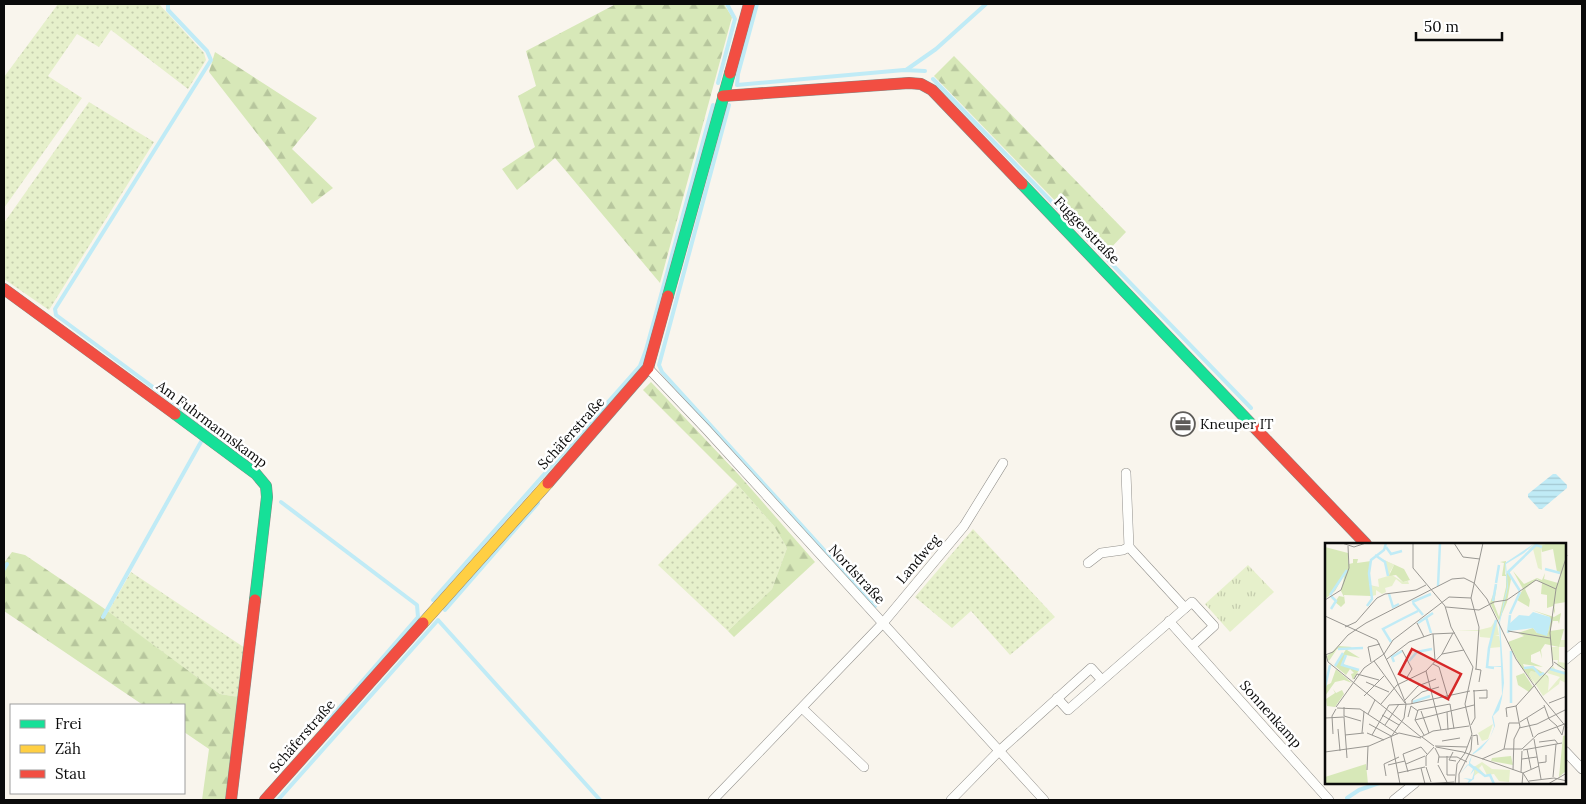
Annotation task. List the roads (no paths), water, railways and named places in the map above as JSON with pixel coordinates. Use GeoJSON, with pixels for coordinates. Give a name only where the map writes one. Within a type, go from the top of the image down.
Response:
{"type":"FeatureCollection","features":[{"type":"Feature","properties":{"kind":"street","name":"Schäferstraße"},"geometry":{"type":"LineString","coordinates":[[265,800],[604,420],[648,368],[747,5]]}},
{"type":"Feature","properties":{"kind":"street","name":"Fuggerstraße"},"geometry":{"type":"LineString","coordinates":[[723,96],[909,83],[921,84],[932,90],[1365,543]]}},
{"type":"Feature","properties":{"kind":"street","name":"Am Fuhrmannskamp"},"geometry":{"type":"LineString","coordinates":[[4,289],[256,474],[266,486],[267,497],[231,800]]}},
{"type":"Feature","properties":{"kind":"street","name":"Nordstraße"},"geometry":{"type":"LineString","coordinates":[[648,368],[883,622],[1044,800]]}},
{"type":"Feature","properties":{"kind":"street","name":"Landweg"},"geometry":{"type":"LineString","coordinates":[[713,800],[883,622],[964,526],[1002,462]]}},
{"type":"Feature","properties":{"kind":"street"},"geometry":{"type":"LineString","coordinates":[[1126,473],[1129,547],[1185,608]]}},
{"type":"Feature","properties":{"kind":"street"},"geometry":{"type":"LineString","coordinates":[[1088,563],[1101,553],[1123,550],[1129,547]]}},
{"type":"Feature","properties":{"kind":"street"},"geometry":{"type":"LineString","coordinates":[[1057,698],[1068,710],[1192,602],[1214,626],[1192,646]]}},
{"type":"Feature","properties":{"kind":"street","name":"Sonnenkamp"},"geometry":{"type":"LineString","coordinates":[[1169,621],[1329,800]]}},
{"type":"Feature","properties":{"kind":"street"},"geometry":{"type":"LineString","coordinates":[[1566,659],[1582,646]]}},
{"type":"Feature","properties":{"kind":"street"},"geometry":{"type":"LineString","coordinates":[[951,800],[998,751],[1091,668],[1102,680]]}},
{"type":"Feature","properties":{"kind":"street"},"geometry":{"type":"LineString","coordinates":[[802,708],[864,767]]}},
{"type":"Feature","properties":{"kind":"street"},"geometry":{"type":"LineString","coordinates":[[1566,752],[1582,769]]}},
{"type":"Feature","properties":{"kind":"street"},"geometry":{"type":"LineString","coordinates":[[1394,800],[1414,784]]}},
{"type":"Feature","properties":{"kind":"water"},"geometry":{"type":"Polygon","coordinates":[[[1553,474],[1556,474],[1567,485],[1567,488],[1542,509],[1539,509],[1528,497],[1528,494],[1553,474]]]}},
{"type":"Feature","properties":{"kind":"waterway"},"geometry":{"type":"LineString","coordinates":[[168,4],[168,10],[207,51],[211,60],[55,309],[56,315],[259,466]]}},
{"type":"Feature","properties":{"kind":"waterway"},"geometry":{"type":"LineString","coordinates":[[718,83],[735,19],[727,4]]}},
{"type":"Feature","properties":{"kind":"waterway"},"geometry":{"type":"LineString","coordinates":[[757,4],[738,74],[737,85],[904,70],[925,71]]}},
{"type":"Feature","properties":{"kind":"waterway"},"geometry":{"type":"LineString","coordinates":[[906,70],[936,49],[986,4]]}},
{"type":"Feature","properties":{"kind":"waterway"},"geometry":{"type":"LineString","coordinates":[[933,79],[1251,408]]}},
{"type":"Feature","properties":{"kind":"waterway"},"geometry":{"type":"LineString","coordinates":[[433,600],[640,366],[713,105]]}},
{"type":"Feature","properties":{"kind":"waterway"},"geometry":{"type":"LineString","coordinates":[[729,105],[659,365],[662,372],[875,606]]}},
{"type":"Feature","properties":{"kind":"waterway"},"geometry":{"type":"LineString","coordinates":[[103,617],[202,440]]}},
{"type":"Feature","properties":{"kind":"waterway"},"geometry":{"type":"LineString","coordinates":[[281,502],[417,605],[418,617],[326,723]]}},
{"type":"Feature","properties":{"kind":"waterway"},"geometry":{"type":"LineString","coordinates":[[445,610],[538,503]]}},
{"type":"Feature","properties":{"kind":"waterway"},"geometry":{"type":"LineString","coordinates":[[4,569],[7,564]]}},
{"type":"Feature","properties":{"kind":"waterway"},"geometry":{"type":"LineString","coordinates":[[278,800],[438,620],[600,800]]}},
{"type":"Feature","properties":{"kind":"waterway"},"geometry":{"type":"LineString","coordinates":[[1347,798],[1359,790],[1376,784]]}},
{"type":"Feature","properties":{"kind":"place","name":"Kneuper IT"},"geometry":{"type":"Point","coordinates":[1183,424]}}]}
